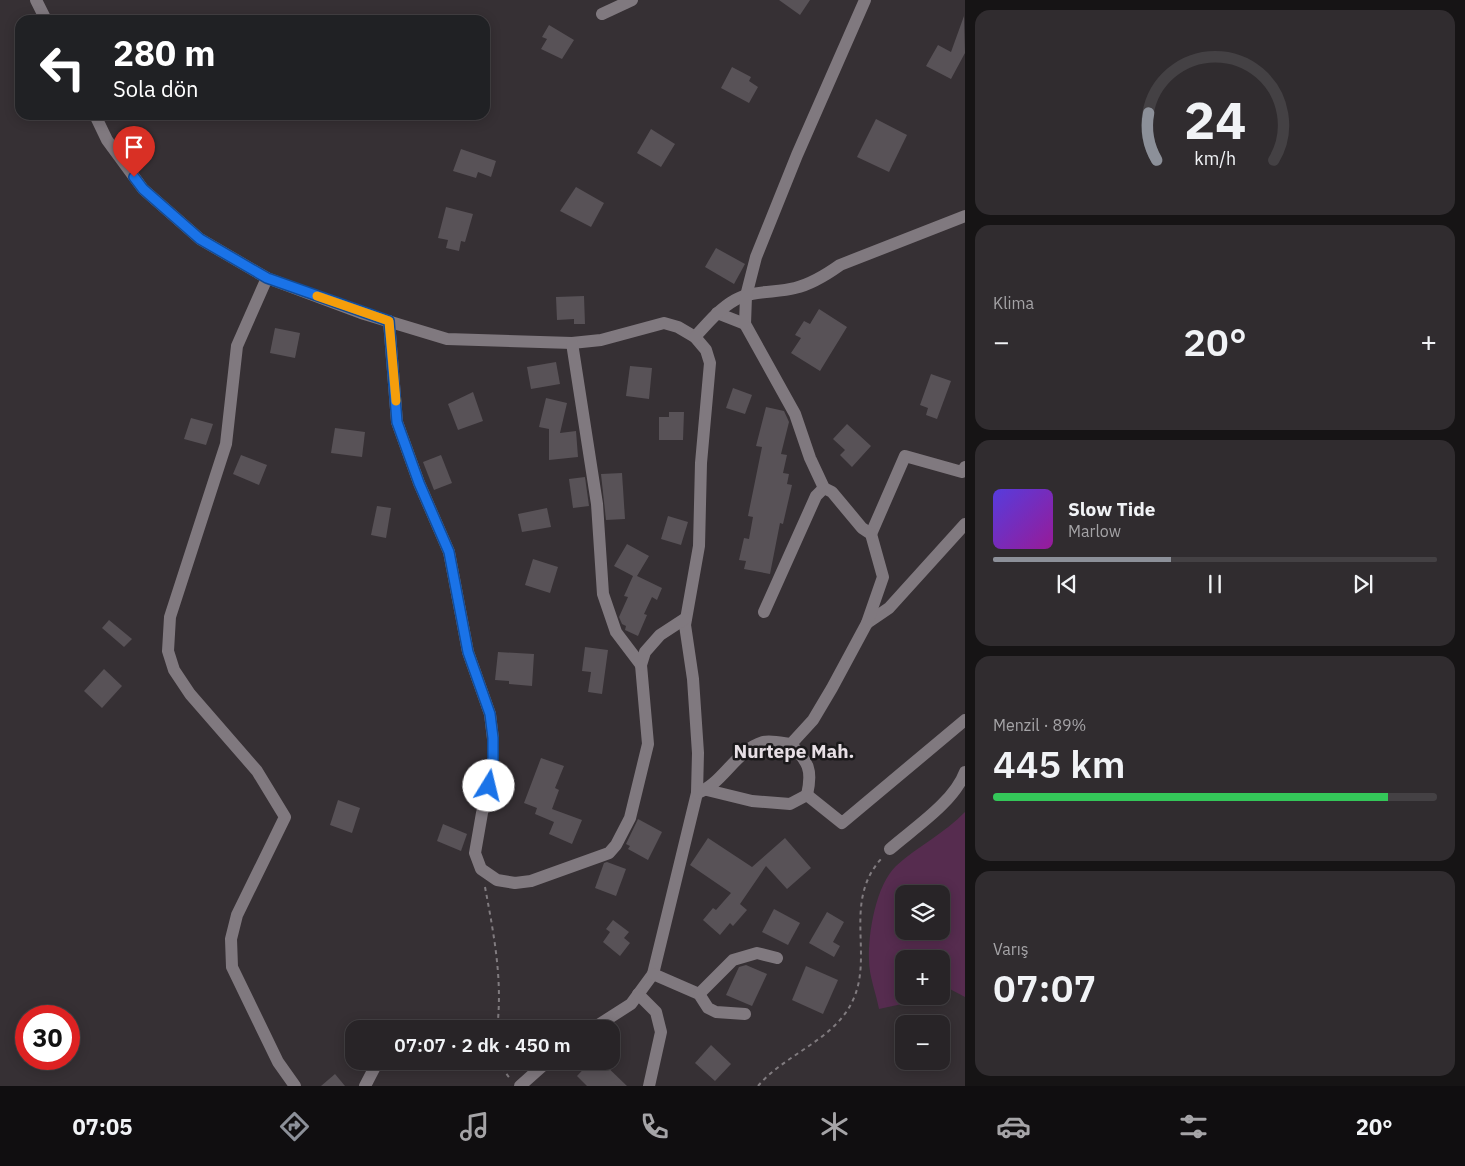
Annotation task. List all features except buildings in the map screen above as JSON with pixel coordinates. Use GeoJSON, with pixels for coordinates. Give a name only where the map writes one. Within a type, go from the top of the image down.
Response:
{"type":"FeatureCollection","features":[{"type":"Feature","properties":{"kind":"street"},"geometry":{"type":"LineString","coordinates":[[36,0],[44,15]]}},
{"type":"Feature","properties":{"kind":"street"},"geometry":{"type":"LineString","coordinates":[[602,14],[632,0]]}},
{"type":"Feature","properties":{"kind":"street"},"geometry":{"type":"LineString","coordinates":[[866,0],[797,155],[756,257],[746,296],[745,324],[795,414],[810,458],[824,488],[832,492],[862,528],[871,534]]}},
{"type":"Feature","properties":{"kind":"street"},"geometry":{"type":"LineString","coordinates":[[97,120],[107,140],[143,189],[200,239],[267,278],[389,321],[447,339],[572,344],[601,340],[664,323],[678,327],[695,337],[706,350],[710,363],[701,463],[699,546],[685,625],[693,679],[702,791],[652,974],[631,1004],[606,1020]]}},
{"type":"Feature","properties":{"kind":"street"},"geometry":{"type":"LineString","coordinates":[[695,337],[717,313],[734,300],[746,296],[796,288],[823,277],[840,265],[965,216]]}},
{"type":"Feature","properties":{"kind":"street"},"geometry":{"type":"LineString","coordinates":[[267,278],[237,346],[226,444],[170,617],[168,651],[174,670],[190,694],[256,771],[285,817],[237,915],[231,939],[232,967],[278,1062],[296,1086]]}},
{"type":"Feature","properties":{"kind":"street"},"geometry":{"type":"LineString","coordinates":[[717,313],[745,324]]}},
{"type":"Feature","properties":{"kind":"street"},"geometry":{"type":"LineString","coordinates":[[389,321],[397,422],[419,483],[449,552],[468,652],[490,714],[493,738],[493,773],[482,814],[475,853],[482,869],[497,880],[515,883],[531,881],[608,853],[616,845],[630,818],[648,744],[641,665],[645,652],[660,635],[686,618]]}},
{"type":"Feature","properties":{"kind":"street"},"geometry":{"type":"LineString","coordinates":[[572,344],[597,504],[604,594],[616,632],[641,665]]}},
{"type":"Feature","properties":{"kind":"street"},"geometry":{"type":"LineString","coordinates":[[791,744],[812,720],[867,623],[883,577],[871,534],[905,456],[962,472],[965,467]]}},
{"type":"Feature","properties":{"kind":"street"},"geometry":{"type":"LineString","coordinates":[[764,612],[816,496],[824,488]]}},
{"type":"Feature","properties":{"kind":"street"},"geometry":{"type":"LineString","coordinates":[[867,623],[888,608],[965,524]]}},
{"type":"Feature","properties":{"kind":"street"},"geometry":{"type":"LineString","coordinates":[[807,795],[842,823],[965,720]]}},
{"type":"Feature","properties":{"kind":"street"},"geometry":{"type":"LineString","coordinates":[[702,791],[751,748],[764,742],[791,744],[807,761],[810,780],[807,795]]}},
{"type":"Feature","properties":{"kind":"street"},"geometry":{"type":"LineString","coordinates":[[890,849],[949,798],[960,785],[965,772]]}},
{"type":"Feature","properties":{"kind":"street"},"geometry":{"type":"LineString","coordinates":[[702,791],[752,802],[790,804],[807,795]]}},
{"type":"Feature","properties":{"kind":"street"},"geometry":{"type":"LineString","coordinates":[[699,994],[727,965],[741,957],[758,953],[777,958]]}},
{"type":"Feature","properties":{"kind":"street"},"geometry":{"type":"LineString","coordinates":[[652,974],[699,994],[708,1008],[716,1012],[745,1014]]}},
{"type":"Feature","properties":{"kind":"street"},"geometry":{"type":"LineString","coordinates":[[638,994],[656,1012],[661,1032],[649,1086]]}},
{"type":"Feature","properties":{"kind":"street"},"geometry":{"type":"LineString","coordinates":[[365,1086],[373,1070]]}},
{"type":"Feature","properties":{"kind":"street"},"geometry":{"type":"LineString","coordinates":[[520,1086],[538,1070]]}},
{"type":"Feature","properties":{"kind":"path"},"geometry":{"type":"LineString","coordinates":[[758,1086],[837,1023],[849,1008],[858,984],[860,907],[866,883],[874,866],[890,849]]}},
{"type":"Feature","properties":{"kind":"path"},"geometry":{"type":"LineString","coordinates":[[482,869],[499,970],[500,1001],[498,1020]]}},
{"type":"Feature","properties":{"kind":"path"},"geometry":{"type":"LineString","coordinates":[[504,1070],[516,1086]]}},
{"type":"Feature","properties":{"kind":"shaded area"},"geometry":{"type":"Polygon","coordinates":[[[965,812],[965,997],[950,989],[950,950],[895,950],[895,1005],[897,1005],[879,1009],[869,960],[872,923],[878,897],[889,874],[896,866],[965,812]]]}},
{"type":"Feature","properties":{"kind":"slow traffic"},"geometry":{"type":"LineString","coordinates":[[317,296],[389,321],[396,401]]}},
{"type":"Feature","properties":{"kind":"district","name":"Nurtepe Mah."},"geometry":{"type":"Point","coordinates":[794,751]}},
{"type":"Feature","properties":{"kind":"route"},"geometry":{"type":"LineString","coordinates":[[134,177],[143,189],[200,239],[267,278],[389,321],[397,422],[419,483],[449,552],[468,652],[490,714],[493,738],[493,773],[489,786]]}}]}
